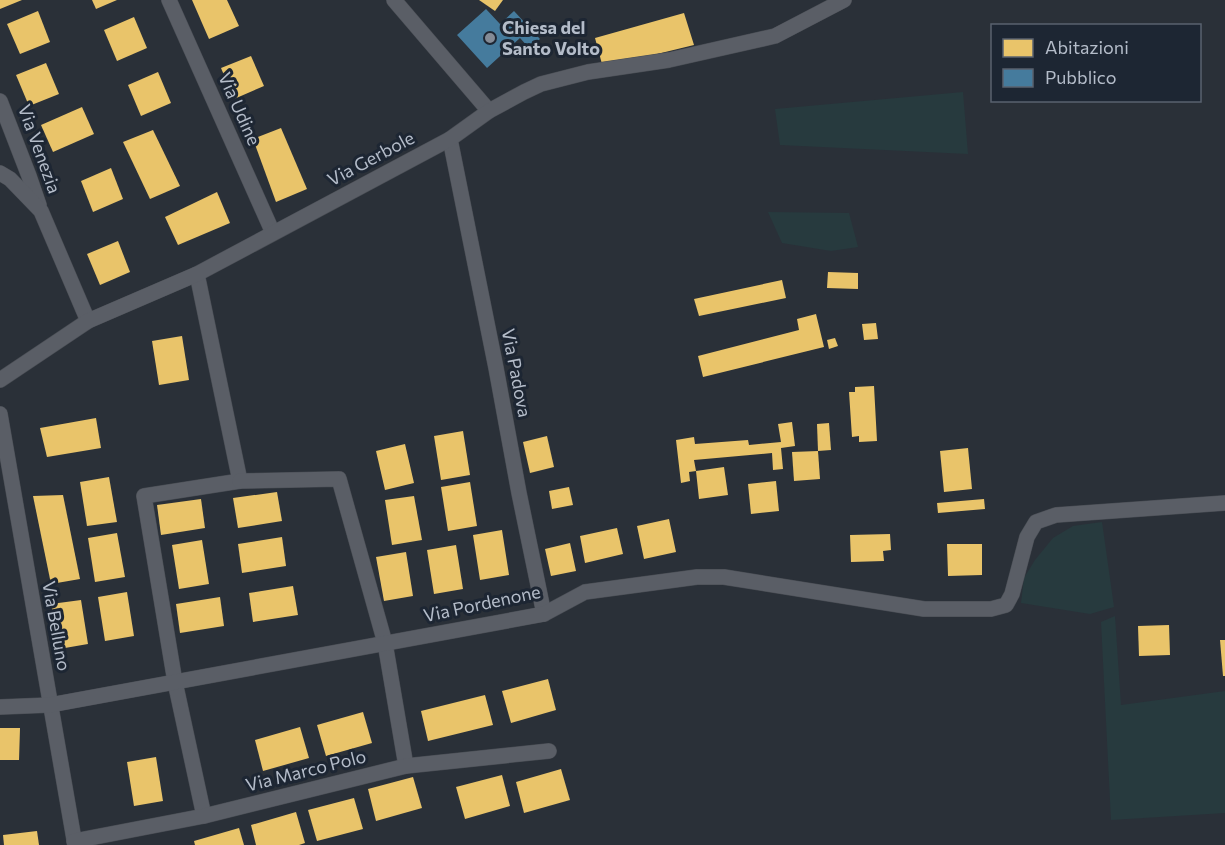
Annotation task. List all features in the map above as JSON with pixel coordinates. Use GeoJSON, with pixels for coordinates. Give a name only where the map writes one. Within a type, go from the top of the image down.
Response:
{"type":"FeatureCollection","features":[{"type":"Feature","properties":{"kind":"street","name":"Via Udine"},"geometry":{"type":"LineString","coordinates":[[169,0],[273,233]]}},
{"type":"Feature","properties":{"kind":"street"},"geometry":{"type":"LineString","coordinates":[[394,0],[489,111]]}},
{"type":"Feature","properties":{"kind":"street","name":"Via Gerbole"},"geometry":{"type":"LineString","coordinates":[[88,321],[196,274],[450,139],[489,111],[541,84],[588,72],[669,60],[775,36],[844,0]]}},
{"type":"Feature","properties":{"kind":"street","name":"Via Venezia"},"geometry":{"type":"LineString","coordinates":[[0,101],[41,211]]}},
{"type":"Feature","properties":{"kind":"street","name":"Via Padova"},"geometry":{"type":"LineString","coordinates":[[450,139],[544,614]]}},
{"type":"Feature","properties":{"kind":"street"},"geometry":{"type":"LineString","coordinates":[[0,173],[10,179],[41,211],[88,321],[0,380]]}},
{"type":"Feature","properties":{"kind":"street"},"geometry":{"type":"LineString","coordinates":[[196,274],[240,481]]}},
{"type":"Feature","properties":{"kind":"street","name":"Via Belluno"},"geometry":{"type":"LineString","coordinates":[[0,414],[74,843]]}},
{"type":"Feature","properties":{"kind":"street"},"geometry":{"type":"LineString","coordinates":[[204,816],[175,682],[144,496],[240,481],[339,479],[385,643],[406,766]]}},
{"type":"Feature","properties":{"kind":"street","name":"Via Pordenone"},"geometry":{"type":"LineString","coordinates":[[0,707],[50,705],[544,614],[585,592],[698,577],[724,577],[924,609],[991,609],[1006,605],[1012,594],[1027,537],[1036,522],[1056,515],[1225,503]]}},
{"type":"Feature","properties":{"kind":"street","name":"Via Marco Polo"},"geometry":{"type":"LineString","coordinates":[[74,843],[204,816],[406,766],[549,751]]}},
{"type":"Feature","properties":{"kind":"green space"},"geometry":{"type":"Polygon","coordinates":[[[963,92],[968,154],[780,145],[775,109],[963,92]]]}},
{"type":"Feature","properties":{"kind":"green space"},"geometry":{"type":"Polygon","coordinates":[[[768,212],[849,213],[858,247],[831,251],[782,243],[768,212]]]}},
{"type":"Feature","properties":{"kind":"green space"},"geometry":{"type":"Polygon","coordinates":[[[1102,522],[1114,607],[1090,614],[1021,603],[1024,578],[1053,538],[1073,526],[1102,522]]]}},
{"type":"Feature","properties":{"kind":"green space"},"geometry":{"type":"Polygon","coordinates":[[[1115,616],[1121,705],[1225,691],[1225,813],[1111,820],[1101,622],[1115,616]]]}},
{"type":"Feature","properties":{"kind":"building: Abitazioni"},"geometry":{"type":"Polygon","coordinates":[[[0,0],[22,0],[0,9],[0,0]]]}},
{"type":"Feature","properties":{"kind":"building: Abitazioni"},"geometry":{"type":"Polygon","coordinates":[[[92,0],[117,0],[96,9],[92,0]]]}},
{"type":"Feature","properties":{"kind":"building: Abitazioni"},"geometry":{"type":"Polygon","coordinates":[[[192,0],[227,0],[239,26],[209,39],[192,0]]]}},
{"type":"Feature","properties":{"kind":"building: Abitazioni"},"geometry":{"type":"Polygon","coordinates":[[[479,0],[503,0],[495,11],[479,0]]]}},
{"type":"Feature","properties":{"kind":"building: Abitazioni"},"geometry":{"type":"Polygon","coordinates":[[[38,11],[50,42],[20,54],[7,24],[38,11]]]}},
{"type":"Feature","properties":{"kind":"building: Abitazioni"},"geometry":{"type":"Polygon","coordinates":[[[684,13],[694,45],[616,64],[602,64],[595,38],[684,13]]]}},
{"type":"Feature","properties":{"kind":"building: Abitazioni"},"geometry":{"type":"Polygon","coordinates":[[[134,17],[147,48],[117,61],[104,30],[134,17]]]}},
{"type":"Feature","properties":{"kind":"building: Abitazioni"},"geometry":{"type":"Polygon","coordinates":[[[251,56],[264,86],[234,99],[221,68],[251,56]]]}},
{"type":"Feature","properties":{"kind":"building: Abitazioni"},"geometry":{"type":"Polygon","coordinates":[[[46,63],[59,94],[29,106],[16,75],[46,63]]]}},
{"type":"Feature","properties":{"kind":"building: Abitazioni"},"geometry":{"type":"Polygon","coordinates":[[[158,72],[171,103],[141,116],[128,85],[158,72]]]}},
{"type":"Feature","properties":{"kind":"building: Abitazioni"},"geometry":{"type":"Polygon","coordinates":[[[82,107],[94,134],[53,152],[41,125],[82,107]]]}},
{"type":"Feature","properties":{"kind":"building: Abitazioni"},"geometry":{"type":"Polygon","coordinates":[[[281,128],[307,189],[276,202],[253,139],[281,128]]]}},
{"type":"Feature","properties":{"kind":"building: Abitazioni"},"geometry":{"type":"Polygon","coordinates":[[[153,130],[180,186],[150,199],[123,142],[153,130]]]}},
{"type":"Feature","properties":{"kind":"building: Abitazioni"},"geometry":{"type":"Polygon","coordinates":[[[111,168],[123,199],[93,212],[81,181],[111,168]]]}},
{"type":"Feature","properties":{"kind":"building: Abitazioni"},"geometry":{"type":"Polygon","coordinates":[[[217,192],[230,223],[178,245],[165,217],[217,192]]]}},
{"type":"Feature","properties":{"kind":"building: Abitazioni"},"geometry":{"type":"Polygon","coordinates":[[[118,241],[130,272],[100,285],[87,254],[118,241]]]}},
{"type":"Feature","properties":{"kind":"building: Abitazioni"},"geometry":{"type":"Polygon","coordinates":[[[828,272],[858,273],[858,289],[827,288],[828,272]]]}},
{"type":"Feature","properties":{"kind":"building: Abitazioni"},"geometry":{"type":"Polygon","coordinates":[[[782,280],[786,298],[699,316],[694,299],[782,280]]]}},
{"type":"Feature","properties":{"kind":"building: Abitazioni"},"geometry":{"type":"Polygon","coordinates":[[[816,314],[824,347],[703,377],[698,356],[799,330],[797,319],[816,314]]]}},
{"type":"Feature","properties":{"kind":"building: Abitazioni"},"geometry":{"type":"Polygon","coordinates":[[[876,323],[878,339],[864,340],[862,324],[876,323]]]}},
{"type":"Feature","properties":{"kind":"building: Abitazioni"},"geometry":{"type":"Polygon","coordinates":[[[182,336],[189,380],[159,385],[152,341],[182,336]]]}},
{"type":"Feature","properties":{"kind":"building: Abitazioni"},"geometry":{"type":"Polygon","coordinates":[[[835,338],[838,346],[829,349],[827,340],[835,338]]]}},
{"type":"Feature","properties":{"kind":"building: Abitazioni"},"geometry":{"type":"Polygon","coordinates":[[[874,386],[877,441],[859,442],[859,436],[852,437],[849,392],[855,392],[855,387],[874,386]]]}},
{"type":"Feature","properties":{"kind":"building: Abitazioni"},"geometry":{"type":"Polygon","coordinates":[[[96,418],[101,448],[47,457],[40,428],[96,418]]]}},
{"type":"Feature","properties":{"kind":"building: Abitazioni"},"geometry":{"type":"Polygon","coordinates":[[[792,422],[795,446],[781,448],[783,469],[773,470],[772,453],[694,460],[696,471],[689,472],[690,481],[681,483],[676,440],[694,437],[695,444],[748,440],[749,445],[781,442],[778,424],[792,422]]]}},
{"type":"Feature","properties":{"kind":"building: Abitazioni"},"geometry":{"type":"Polygon","coordinates":[[[829,423],[831,450],[818,451],[817,424],[829,423]]]}},
{"type":"Feature","properties":{"kind":"building: Abitazioni"},"geometry":{"type":"Polygon","coordinates":[[[463,431],[470,475],[441,480],[434,436],[463,431]]]}},
{"type":"Feature","properties":{"kind":"building: Abitazioni"},"geometry":{"type":"Polygon","coordinates":[[[547,436],[554,467],[530,473],[523,442],[547,436]]]}},
{"type":"Feature","properties":{"kind":"building: Abitazioni"},"geometry":{"type":"Polygon","coordinates":[[[405,444],[414,483],[385,490],[376,451],[405,444]]]}},
{"type":"Feature","properties":{"kind":"building: Abitazioni"},"geometry":{"type":"Polygon","coordinates":[[[968,448],[972,489],[944,492],[940,451],[968,448]]]}},
{"type":"Feature","properties":{"kind":"building: Abitazioni"},"geometry":{"type":"Polygon","coordinates":[[[818,451],[820,479],[794,481],[792,452],[818,451]]]}},
{"type":"Feature","properties":{"kind":"building: Abitazioni"},"geometry":{"type":"Polygon","coordinates":[[[724,467],[728,495],[699,499],[696,471],[724,467]]]}},
{"type":"Feature","properties":{"kind":"building: Abitazioni"},"geometry":{"type":"Polygon","coordinates":[[[109,477],[117,522],[87,526],[80,482],[109,477]]]}},
{"type":"Feature","properties":{"kind":"building: Abitazioni"},"geometry":{"type":"Polygon","coordinates":[[[776,481],[779,511],[751,514],[748,484],[776,481]]]}},
{"type":"Feature","properties":{"kind":"building: Abitazioni"},"geometry":{"type":"Polygon","coordinates":[[[470,482],[477,526],[448,531],[441,487],[470,482]]]}},
{"type":"Feature","properties":{"kind":"building: Abitazioni"},"geometry":{"type":"Polygon","coordinates":[[[569,487],[573,505],[552,509],[549,491],[569,487]]]}},
{"type":"Feature","properties":{"kind":"building: Abitazioni"},"geometry":{"type":"Polygon","coordinates":[[[277,492],[282,521],[238,528],[233,498],[277,492]]]}},
{"type":"Feature","properties":{"kind":"building: Abitazioni"},"geometry":{"type":"Polygon","coordinates":[[[63,495],[80,579],[51,584],[33,496],[63,495]]]}},
{"type":"Feature","properties":{"kind":"building: Abitazioni"},"geometry":{"type":"Polygon","coordinates":[[[414,496],[422,540],[392,545],[385,500],[414,496]]]}},
{"type":"Feature","properties":{"kind":"building: Abitazioni"},"geometry":{"type":"Polygon","coordinates":[[[201,499],[205,528],[161,535],[157,505],[201,499]]]}},
{"type":"Feature","properties":{"kind":"building: Abitazioni"},"geometry":{"type":"Polygon","coordinates":[[[984,499],[985,509],[938,513],[937,503],[984,499]]]}},
{"type":"Feature","properties":{"kind":"building: Abitazioni"},"geometry":{"type":"Polygon","coordinates":[[[669,519],[676,552],[644,559],[637,526],[669,519]]]}},
{"type":"Feature","properties":{"kind":"building: Abitazioni"},"geometry":{"type":"Polygon","coordinates":[[[617,528],[623,554],[585,563],[580,536],[617,528]]]}},
{"type":"Feature","properties":{"kind":"building: Abitazioni"},"geometry":{"type":"Polygon","coordinates":[[[502,530],[509,575],[480,580],[473,535],[502,530]]]}},
{"type":"Feature","properties":{"kind":"building: Abitazioni"},"geometry":{"type":"Polygon","coordinates":[[[117,533],[125,577],[95,582],[88,538],[117,533]]]}},
{"type":"Feature","properties":{"kind":"building: Abitazioni"},"geometry":{"type":"Polygon","coordinates":[[[890,534],[891,550],[883,551],[884,561],[851,562],[850,535],[890,534]]]}},
{"type":"Feature","properties":{"kind":"building: Abitazioni"},"geometry":{"type":"Polygon","coordinates":[[[282,537],[286,566],[242,573],[238,544],[282,537]]]}},
{"type":"Feature","properties":{"kind":"building: Abitazioni"},"geometry":{"type":"Polygon","coordinates":[[[202,540],[209,584],[179,589],[172,545],[202,540]]]}},
{"type":"Feature","properties":{"kind":"building: Abitazioni"},"geometry":{"type":"Polygon","coordinates":[[[570,543],[576,571],[551,576],[545,549],[570,543]]]}},
{"type":"Feature","properties":{"kind":"building: Abitazioni"},"geometry":{"type":"Polygon","coordinates":[[[947,544],[982,544],[982,575],[948,576],[947,544]]]}},
{"type":"Feature","properties":{"kind":"building: Abitazioni"},"geometry":{"type":"Polygon","coordinates":[[[456,545],[463,589],[434,594],[427,550],[456,545]]]}},
{"type":"Feature","properties":{"kind":"building: Abitazioni"},"geometry":{"type":"Polygon","coordinates":[[[406,552],[413,596],[384,601],[376,557],[406,552]]]}},
{"type":"Feature","properties":{"kind":"building: Abitazioni"},"geometry":{"type":"Polygon","coordinates":[[[293,586],[298,615],[253,622],[249,593],[293,586]]]}},
{"type":"Feature","properties":{"kind":"building: Abitazioni"},"geometry":{"type":"Polygon","coordinates":[[[127,592],[134,636],[105,641],[98,597],[127,592]]]}},
{"type":"Feature","properties":{"kind":"building: Abitazioni"},"geometry":{"type":"Polygon","coordinates":[[[220,597],[224,626],[180,633],[176,604],[220,597]]]}},
{"type":"Feature","properties":{"kind":"building: Abitazioni"},"geometry":{"type":"Polygon","coordinates":[[[81,600],[88,644],[59,649],[51,604],[81,600]]]}},
{"type":"Feature","properties":{"kind":"building: Abitazioni"},"geometry":{"type":"Polygon","coordinates":[[[1169,625],[1170,655],[1139,656],[1138,626],[1169,625]]]}},
{"type":"Feature","properties":{"kind":"building: Abitazioni"},"geometry":{"type":"Polygon","coordinates":[[[1220,640],[1225,640],[1225,676],[1223,676],[1220,640]]]}},
{"type":"Feature","properties":{"kind":"building: Abitazioni"},"geometry":{"type":"Polygon","coordinates":[[[548,679],[556,710],[511,723],[502,691],[548,679]]]}},
{"type":"Feature","properties":{"kind":"building: Abitazioni"},"geometry":{"type":"Polygon","coordinates":[[[485,695],[493,725],[428,741],[421,711],[485,695]]]}},
{"type":"Feature","properties":{"kind":"building: Abitazioni"},"geometry":{"type":"Polygon","coordinates":[[[363,712],[372,743],[326,756],[317,725],[363,712]]]}},
{"type":"Feature","properties":{"kind":"building: Abitazioni"},"geometry":{"type":"Polygon","coordinates":[[[300,727],[309,758],[263,771],[255,740],[300,727]]]}},
{"type":"Feature","properties":{"kind":"building: Abitazioni"},"geometry":{"type":"Polygon","coordinates":[[[0,728],[20,728],[19,760],[0,760],[0,728]]]}},
{"type":"Feature","properties":{"kind":"building: Abitazioni"},"geometry":{"type":"Polygon","coordinates":[[[156,757],[163,801],[134,806],[127,762],[156,757]]]}},
{"type":"Feature","properties":{"kind":"building: Abitazioni"},"geometry":{"type":"Polygon","coordinates":[[[561,769],[570,800],[524,813],[516,782],[561,769]]]}},
{"type":"Feature","properties":{"kind":"building: Abitazioni"},"geometry":{"type":"Polygon","coordinates":[[[502,775],[510,806],[465,819],[456,787],[502,775]]]}},
{"type":"Feature","properties":{"kind":"building: Abitazioni"},"geometry":{"type":"Polygon","coordinates":[[[413,777],[422,808],[376,821],[368,789],[413,777]]]}},
{"type":"Feature","properties":{"kind":"building: Abitazioni"},"geometry":{"type":"Polygon","coordinates":[[[354,798],[363,829],[317,841],[308,810],[354,798]]]}},
{"type":"Feature","properties":{"kind":"building: Abitazioni"},"geometry":{"type":"Polygon","coordinates":[[[296,812],[305,843],[256,845],[251,825],[296,812]]]}},
{"type":"Feature","properties":{"kind":"building: Abitazioni"},"geometry":{"type":"Polygon","coordinates":[[[239,828],[244,845],[195,845],[194,841],[239,828]]]}},
{"type":"Feature","properties":{"kind":"building: Abitazioni"},"geometry":{"type":"Polygon","coordinates":[[[37,831],[39,845],[4,845],[3,835],[37,831]]]}},
{"type":"Feature","properties":{"kind":"building: Pubblico","name":"Chiesa del Santo Volto"},"geometry":{"type":"Polygon","coordinates":[[[486,9],[500,24],[514,11],[540,39],[529,48],[520,38],[487,68],[457,35],[486,9]]]}},
{"type":"Feature","properties":{"kind":"place","name":"Chiesa del Santo Volto"},"geometry":{"type":"Point","coordinates":[490,38]}}]}
